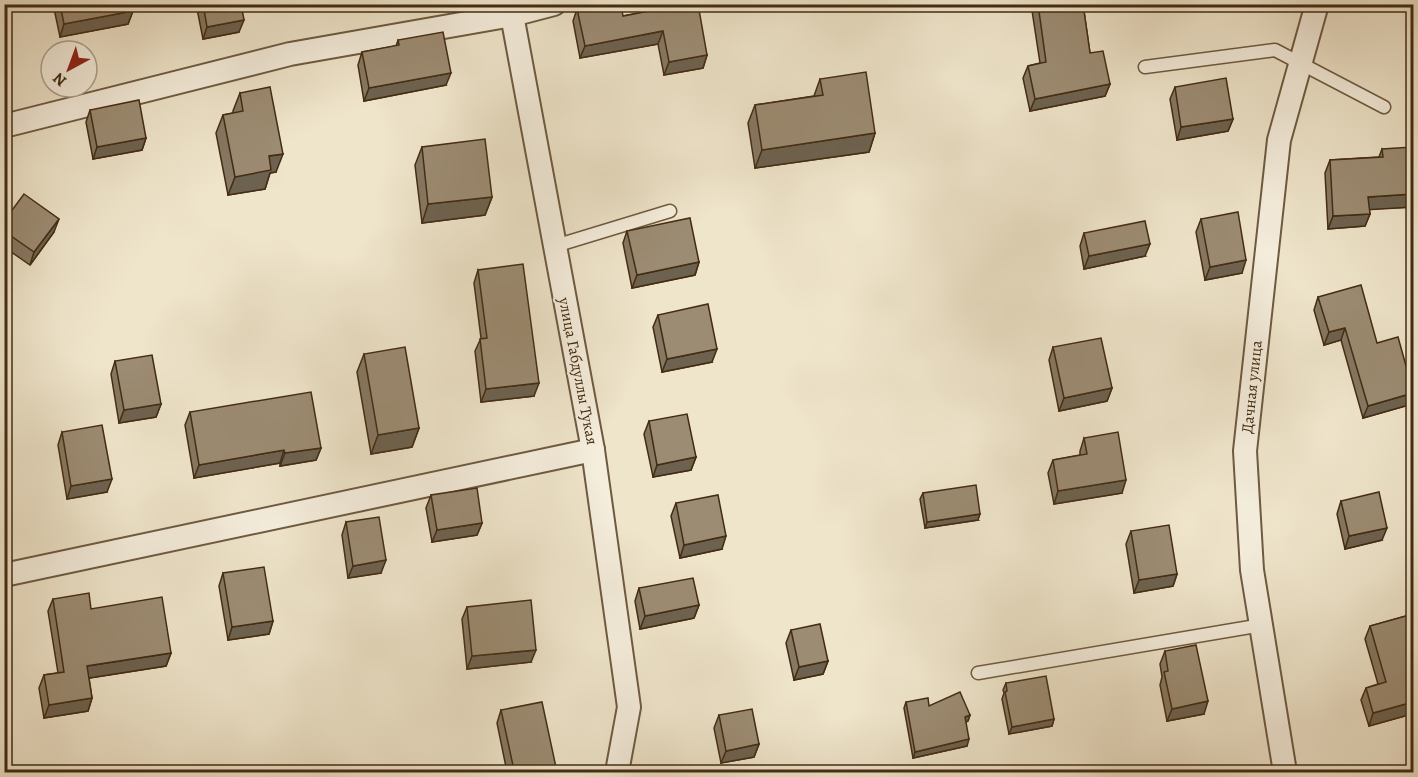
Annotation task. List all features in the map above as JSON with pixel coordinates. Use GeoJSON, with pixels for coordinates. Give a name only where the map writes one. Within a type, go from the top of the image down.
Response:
{"type":"FeatureCollection","features":[{"type":"Feature","properties":{"kind":"street"},"geometry":{"type":"LineString","coordinates":[[4,126],[290,54],[512,15],[554,4]]}},
{"type":"Feature","properties":{"kind":"street","name":"Дачная улица"},"geometry":{"type":"LineString","coordinates":[[1286,772],[1252,570],[1245,451],[1279,140],[1317,4]]}},
{"type":"Feature","properties":{"kind":"street","name":"улица Габдуллы Тукая"},"geometry":{"type":"LineString","coordinates":[[512,15],[593,450],[629,707],[617,772]]}},
{"type":"Feature","properties":{"kind":"street"},"geometry":{"type":"LineString","coordinates":[[4,575],[593,450]]}},
{"type":"Feature","properties":{"kind":"lane"},"geometry":{"type":"LineString","coordinates":[[1145,67],[1275,50],[1384,107]]}},
{"type":"Feature","properties":{"kind":"lane"},"geometry":{"type":"LineString","coordinates":[[555,246],[670,211]]}},
{"type":"Feature","properties":{"kind":"lane"},"geometry":{"type":"LineString","coordinates":[[978,673],[1262,625]]}},
{"type":"Feature","properties":{"kind":"building"},"geometry":{"type":"Polygon","coordinates":[[[60,4],[132,4],[133,11],[64,24],[60,4]]]}},
{"type":"Feature","properties":{"kind":"building"},"geometry":{"type":"Polygon","coordinates":[[[203,4],[241,4],[244,20],[207,27],[203,4]]]}},
{"type":"Feature","properties":{"kind":"building"},"geometry":{"type":"Polygon","coordinates":[[[599,4],[621,4],[623,16],[685,4],[698,4],[707,55],[669,62],[663,31],[585,46],[577,9],[599,4]]]}},
{"type":"Feature","properties":{"kind":"building"},"geometry":{"type":"Polygon","coordinates":[[[1038,4],[1083,4],[1090,53],[1103,51],[1110,84],[1035,99],[1028,66],[1046,62],[1038,4]]]}},
{"type":"Feature","properties":{"kind":"building"},"geometry":{"type":"Polygon","coordinates":[[[443,32],[451,73],[369,88],[362,52],[399,45],[398,40],[443,32]]]}},
{"type":"Feature","properties":{"kind":"building"},"geometry":{"type":"Polygon","coordinates":[[[866,72],[875,133],[762,150],[755,105],[823,95],[820,79],[866,72]]]}},
{"type":"Feature","properties":{"kind":"building"},"geometry":{"type":"Polygon","coordinates":[[[1226,78],[1233,119],[1181,127],[1175,87],[1226,78]]]}},
{"type":"Feature","properties":{"kind":"building"},"geometry":{"type":"Polygon","coordinates":[[[270,87],[283,154],[269,156],[271,170],[235,177],[223,115],[243,111],[240,93],[270,87]]]}},
{"type":"Feature","properties":{"kind":"building"},"geometry":{"type":"Polygon","coordinates":[[[139,100],[146,138],[97,147],[90,110],[139,100]]]}},
{"type":"Feature","properties":{"kind":"building"},"geometry":{"type":"Polygon","coordinates":[[[485,139],[492,197],[428,204],[422,147],[485,139]]]}},
{"type":"Feature","properties":{"kind":"building"},"geometry":{"type":"Polygon","coordinates":[[[1413,147],[1413,194],[1368,197],[1370,214],[1333,216],[1330,160],[1383,157],[1382,149],[1413,147]]]}},
{"type":"Feature","properties":{"kind":"building"},"geometry":{"type":"Polygon","coordinates":[[[24,194],[59,219],[34,252],[4,231],[4,221],[24,194]]]}},
{"type":"Feature","properties":{"kind":"building"},"geometry":{"type":"Polygon","coordinates":[[[1238,212],[1246,260],[1210,267],[1201,219],[1238,212]]]}},
{"type":"Feature","properties":{"kind":"building"},"geometry":{"type":"Polygon","coordinates":[[[690,218],[699,262],[637,275],[627,231],[690,218]]]}},
{"type":"Feature","properties":{"kind":"building"},"geometry":{"type":"Polygon","coordinates":[[[1145,221],[1150,244],[1089,256],[1084,233],[1145,221]]]}},
{"type":"Feature","properties":{"kind":"building"},"geometry":{"type":"Polygon","coordinates":[[[523,264],[539,383],[486,389],[480,339],[487,338],[478,270],[523,264]]]}},
{"type":"Feature","properties":{"kind":"building"},"geometry":{"type":"Polygon","coordinates":[[[1361,285],[1377,343],[1398,337],[1413,391],[1413,393],[1368,406],[1345,328],[1329,332],[1318,297],[1361,285]]]}},
{"type":"Feature","properties":{"kind":"building"},"geometry":{"type":"Polygon","coordinates":[[[708,304],[717,349],[667,359],[658,315],[708,304]]]}},
{"type":"Feature","properties":{"kind":"building"},"geometry":{"type":"Polygon","coordinates":[[[1101,338],[1112,388],[1064,398],[1053,347],[1101,338]]]}},
{"type":"Feature","properties":{"kind":"building"},"geometry":{"type":"Polygon","coordinates":[[[405,347],[419,428],[378,435],[364,354],[405,347]]]}},
{"type":"Feature","properties":{"kind":"building"},"geometry":{"type":"Polygon","coordinates":[[[152,355],[161,404],[124,410],[115,361],[152,355]]]}},
{"type":"Feature","properties":{"kind":"building"},"geometry":{"type":"Polygon","coordinates":[[[311,392],[321,448],[285,453],[284,450],[199,465],[190,412],[311,392]]]}},
{"type":"Feature","properties":{"kind":"building"},"geometry":{"type":"Polygon","coordinates":[[[687,414],[696,457],[657,465],[649,421],[687,414]]]}},
{"type":"Feature","properties":{"kind":"building"},"geometry":{"type":"Polygon","coordinates":[[[102,425],[112,479],[71,486],[62,432],[102,425]]]}},
{"type":"Feature","properties":{"kind":"building"},"geometry":{"type":"Polygon","coordinates":[[[1118,432],[1126,480],[1058,491],[1053,460],[1087,454],[1084,438],[1118,432]]]}},
{"type":"Feature","properties":{"kind":"building"},"geometry":{"type":"Polygon","coordinates":[[[976,485],[980,514],[927,522],[923,493],[976,485]]]}},
{"type":"Feature","properties":{"kind":"building"},"geometry":{"type":"Polygon","coordinates":[[[477,488],[482,523],[437,530],[431,495],[477,488]]]}},
{"type":"Feature","properties":{"kind":"building"},"geometry":{"type":"Polygon","coordinates":[[[1379,492],[1387,528],[1349,536],[1341,501],[1379,492]]]}},
{"type":"Feature","properties":{"kind":"building"},"geometry":{"type":"Polygon","coordinates":[[[718,495],[726,536],[684,545],[676,503],[718,495]]]}},
{"type":"Feature","properties":{"kind":"building"},"geometry":{"type":"Polygon","coordinates":[[[379,517],[386,560],[353,566],[346,522],[379,517]]]}},
{"type":"Feature","properties":{"kind":"building"},"geometry":{"type":"Polygon","coordinates":[[[1169,525],[1177,574],[1139,580],[1131,531],[1169,525]]]}},
{"type":"Feature","properties":{"kind":"building"},"geometry":{"type":"Polygon","coordinates":[[[264,567],[273,621],[232,627],[223,573],[264,567]]]}},
{"type":"Feature","properties":{"kind":"building"},"geometry":{"type":"Polygon","coordinates":[[[693,578],[699,605],[645,616],[639,588],[693,578]]]}},
{"type":"Feature","properties":{"kind":"building"},"geometry":{"type":"Polygon","coordinates":[[[89,593],[91,609],[162,597],[171,653],[87,666],[92,698],[49,705],[44,675],[64,672],[53,599],[89,593]]]}},
{"type":"Feature","properties":{"kind":"building"},"geometry":{"type":"Polygon","coordinates":[[[531,600],[536,650],[472,656],[467,607],[531,600]]]}},
{"type":"Feature","properties":{"kind":"building"},"geometry":{"type":"Polygon","coordinates":[[[1413,614],[1413,702],[1373,713],[1366,688],[1386,682],[1370,626],[1413,614]]]}},
{"type":"Feature","properties":{"kind":"building"},"geometry":{"type":"Polygon","coordinates":[[[820,624],[828,661],[799,667],[791,630],[820,624]]]}},
{"type":"Feature","properties":{"kind":"building"},"geometry":{"type":"Polygon","coordinates":[[[1196,645],[1208,701],[1172,709],[1164,672],[1168,671],[1165,651],[1196,645]]]}},
{"type":"Feature","properties":{"kind":"building"},"geometry":{"type":"Polygon","coordinates":[[[1046,676],[1054,719],[1012,727],[1005,692],[1007,691],[1006,683],[1046,676]]]}},
{"type":"Feature","properties":{"kind":"building"},"geometry":{"type":"Polygon","coordinates":[[[960,692],[970,715],[965,717],[969,739],[915,752],[906,702],[928,698],[929,706],[960,692]]]}},
{"type":"Feature","properties":{"kind":"building"},"geometry":{"type":"Polygon","coordinates":[[[542,702],[557,772],[521,772],[520,768],[514,770],[501,710],[542,702]]]}},
{"type":"Feature","properties":{"kind":"building"},"geometry":{"type":"Polygon","coordinates":[[[752,709],[759,744],[726,751],[719,715],[752,709]]]}},
{"type":"Feature","properties":{"kind":"building"},"geometry":{"type":"Polygon","coordinates":[[[457,766],[458,772],[425,772],[457,766]]]}}]}
